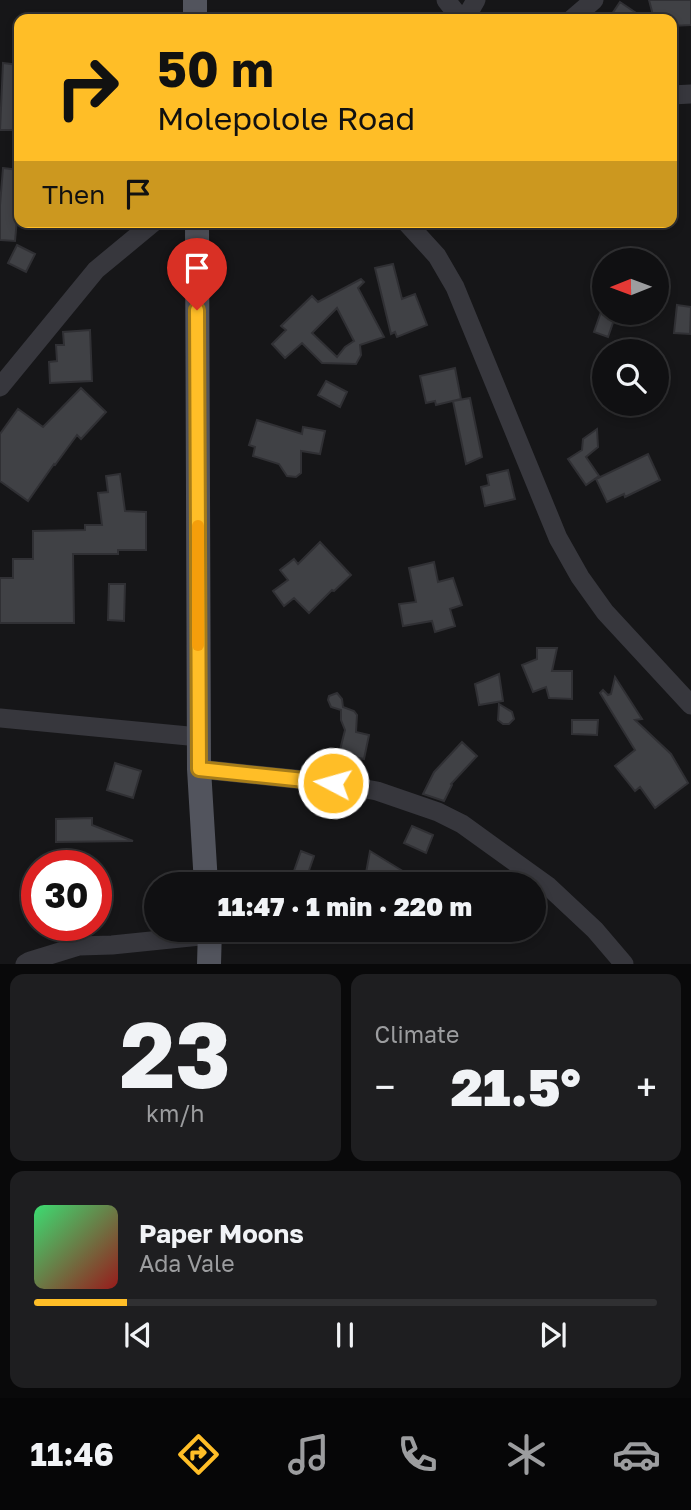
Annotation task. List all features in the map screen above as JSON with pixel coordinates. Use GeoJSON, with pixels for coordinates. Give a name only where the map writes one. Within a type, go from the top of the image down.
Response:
{"type":"FeatureCollection","features":[{"type":"Feature","properties":{"kind":"main road"},"geometry":{"type":"LineString","coordinates":[[197,228],[199,769],[205,872]]}},
{"type":"Feature","properties":{"kind":"main road"},"geometry":{"type":"LineString","coordinates":[[209,964],[210,942]]}},
{"type":"Feature","properties":{"kind":"street"},"geometry":{"type":"LineString","coordinates":[[446,0],[459,14]]}},
{"type":"Feature","properties":{"kind":"street"},"geometry":{"type":"LineString","coordinates":[[578,14],[594,0]]}},
{"type":"Feature","properties":{"kind":"street"},"geometry":{"type":"LineString","coordinates":[[0,387],[96,270],[147,228]]}},
{"type":"Feature","properties":{"kind":"street"},"geometry":{"type":"LineString","coordinates":[[411,228],[437,256],[455,287],[558,538],[580,577],[605,612],[691,705]]}},
{"type":"Feature","properties":{"kind":"street"},"geometry":{"type":"LineString","coordinates":[[0,718],[199,737]]}},
{"type":"Feature","properties":{"kind":"street"},"geometry":{"type":"LineString","coordinates":[[199,769],[333,783],[377,791],[438,812],[462,824],[548,887],[595,930],[624,964]]}},
{"type":"Feature","properties":{"kind":"street"},"geometry":{"type":"LineString","coordinates":[[24,964],[79,946],[144,941]]}},
{"type":"Feature","properties":{"kind":"building"},"geometry":{"type":"Polygon","coordinates":[[[649,0],[691,0],[691,25],[677,26],[677,14],[653,14],[649,0]]]}},
{"type":"Feature","properties":{"kind":"building"},"geometry":{"type":"Polygon","coordinates":[[[620,2],[638,14],[612,14],[620,2]]]}},
{"type":"Feature","properties":{"kind":"building"},"geometry":{"type":"Polygon","coordinates":[[[3,63],[14,64],[13,130],[0,130],[3,63]]]}},
{"type":"Feature","properties":{"kind":"building"},"geometry":{"type":"Polygon","coordinates":[[[3,168],[14,169],[15,241],[0,240],[3,168]]]}},
{"type":"Feature","properties":{"kind":"building"},"geometry":{"type":"Polygon","coordinates":[[[17,245],[35,254],[26,272],[8,263],[17,245]]]}},
{"type":"Feature","properties":{"kind":"building"},"geometry":{"type":"Polygon","coordinates":[[[393,264],[402,299],[415,294],[427,325],[397,337],[395,332],[391,334],[375,268],[393,264]]]}},
{"type":"Feature","properties":{"kind":"building"},"geometry":{"type":"Polygon","coordinates":[[[361,279],[364,282],[358,288],[384,337],[360,345],[361,355],[356,364],[322,363],[302,343],[285,358],[272,344],[286,330],[281,326],[312,296],[318,302],[361,279]],[[337,308],[312,333],[337,357],[354,341],[337,308]]]}},
{"type":"Feature","properties":{"kind":"building"},"geometry":{"type":"Polygon","coordinates":[[[677,305],[691,307],[690,334],[674,333],[677,305]]]}},
{"type":"Feature","properties":{"kind":"building"},"geometry":{"type":"Polygon","coordinates":[[[596,326],[612,326],[608,337],[594,332],[596,326]]]}},
{"type":"Feature","properties":{"kind":"building"},"geometry":{"type":"Polygon","coordinates":[[[90,330],[92,381],[50,383],[49,362],[57,361],[56,345],[64,345],[63,332],[90,330]]]}},
{"type":"Feature","properties":{"kind":"building"},"geometry":{"type":"Polygon","coordinates":[[[455,368],[461,399],[436,405],[435,401],[426,403],[420,376],[455,368]]]}},
{"type":"Feature","properties":{"kind":"building"},"geometry":{"type":"Polygon","coordinates":[[[326,381],[347,392],[340,407],[318,395],[326,381]]]}},
{"type":"Feature","properties":{"kind":"building"},"geometry":{"type":"Polygon","coordinates":[[[81,388],[106,412],[81,439],[77,435],[28,501],[0,481],[0,434],[18,409],[43,427],[81,388]]]}},
{"type":"Feature","properties":{"kind":"building"},"geometry":{"type":"Polygon","coordinates":[[[470,398],[482,457],[466,464],[453,401],[470,398]]]}},
{"type":"Feature","properties":{"kind":"building"},"geometry":{"type":"Polygon","coordinates":[[[257,420],[302,434],[303,427],[325,431],[320,454],[301,451],[301,473],[296,477],[287,476],[279,464],[253,456],[255,447],[249,445],[257,420]]]}},
{"type":"Feature","properties":{"kind":"building"},"geometry":{"type":"Polygon","coordinates":[[[597,429],[598,447],[586,457],[599,476],[586,485],[568,459],[582,450],[583,439],[597,429]]]}},
{"type":"Feature","properties":{"kind":"building"},"geometry":{"type":"Polygon","coordinates":[[[648,454],[660,480],[625,497],[624,494],[607,502],[596,479],[648,454]]]}},
{"type":"Feature","properties":{"kind":"building"},"geometry":{"type":"Polygon","coordinates":[[[508,470],[515,499],[485,506],[481,487],[489,485],[487,475],[508,470]]]}},
{"type":"Feature","properties":{"kind":"building"},"geometry":{"type":"Polygon","coordinates":[[[120,474],[125,511],[146,512],[146,550],[118,550],[118,554],[73,554],[74,623],[0,623],[0,578],[13,578],[13,559],[33,559],[33,531],[85,530],[85,525],[102,525],[98,493],[108,492],[106,476],[120,474]]]}},
{"type":"Feature","properties":{"kind":"building"},"geometry":{"type":"Polygon","coordinates":[[[320,542],[351,575],[309,613],[294,598],[284,606],[273,591],[288,580],[280,570],[294,559],[298,564],[320,542]]]}},
{"type":"Feature","properties":{"kind":"building"},"geometry":{"type":"Polygon","coordinates":[[[434,562],[438,582],[453,578],[462,605],[450,609],[455,626],[435,632],[432,621],[403,626],[399,604],[416,602],[409,568],[434,562]]]}},
{"type":"Feature","properties":{"kind":"building"},"geometry":{"type":"Polygon","coordinates":[[[109,584],[125,584],[124,621],[108,620],[109,584]]]}},
{"type":"Feature","properties":{"kind":"building"},"geometry":{"type":"Polygon","coordinates":[[[537,648],[557,648],[552,671],[572,671],[572,699],[549,698],[546,687],[533,692],[522,665],[537,659],[537,648]]]}},
{"type":"Feature","properties":{"kind":"building"},"geometry":{"type":"Polygon","coordinates":[[[499,674],[503,701],[479,705],[475,684],[499,674]]]}},
{"type":"Feature","properties":{"kind":"building"},"geometry":{"type":"Polygon","coordinates":[[[615,677],[642,719],[635,720],[671,754],[688,783],[655,808],[640,787],[635,791],[615,766],[635,750],[600,693],[603,690],[608,695],[611,694],[615,677]]]}},
{"type":"Feature","properties":{"kind":"building"},"geometry":{"type":"Polygon","coordinates":[[[337,693],[342,699],[343,707],[357,715],[356,732],[369,735],[364,759],[339,754],[345,730],[341,710],[331,707],[328,700],[329,696],[337,693]]]}},
{"type":"Feature","properties":{"kind":"building"},"geometry":{"type":"Polygon","coordinates":[[[499,704],[512,712],[514,719],[509,724],[498,720],[499,704]]]}},
{"type":"Feature","properties":{"kind":"building"},"geometry":{"type":"Polygon","coordinates":[[[572,720],[598,720],[597,735],[572,734],[572,720]]]}},
{"type":"Feature","properties":{"kind":"building"},"geometry":{"type":"Polygon","coordinates":[[[462,742],[477,756],[451,784],[444,801],[423,794],[434,772],[462,742]]]}},
{"type":"Feature","properties":{"kind":"building"},"geometry":{"type":"Polygon","coordinates":[[[115,763],[141,771],[133,798],[107,790],[115,763]]]}},
{"type":"Feature","properties":{"kind":"building"},"geometry":{"type":"Polygon","coordinates":[[[92,818],[92,825],[133,841],[56,842],[56,819],[92,818]]]}},
{"type":"Feature","properties":{"kind":"building"},"geometry":{"type":"Polygon","coordinates":[[[412,826],[433,835],[426,853],[404,843],[412,826]]]}},
{"type":"Feature","properties":{"kind":"building"},"geometry":{"type":"Polygon","coordinates":[[[301,851],[314,856],[308,872],[294,872],[301,851]]]}},
{"type":"Feature","properties":{"kind":"building"},"geometry":{"type":"Polygon","coordinates":[[[370,851],[404,872],[366,872],[370,851]]]}},
{"type":"Feature","properties":{"kind":"slow traffic"},"geometry":{"type":"LineString","coordinates":[[198,526],[198,645]]}},
{"type":"Feature","properties":{"kind":"route"},"geometry":{"type":"LineString","coordinates":[[197,310],[199,769],[333,783]]}}]}
